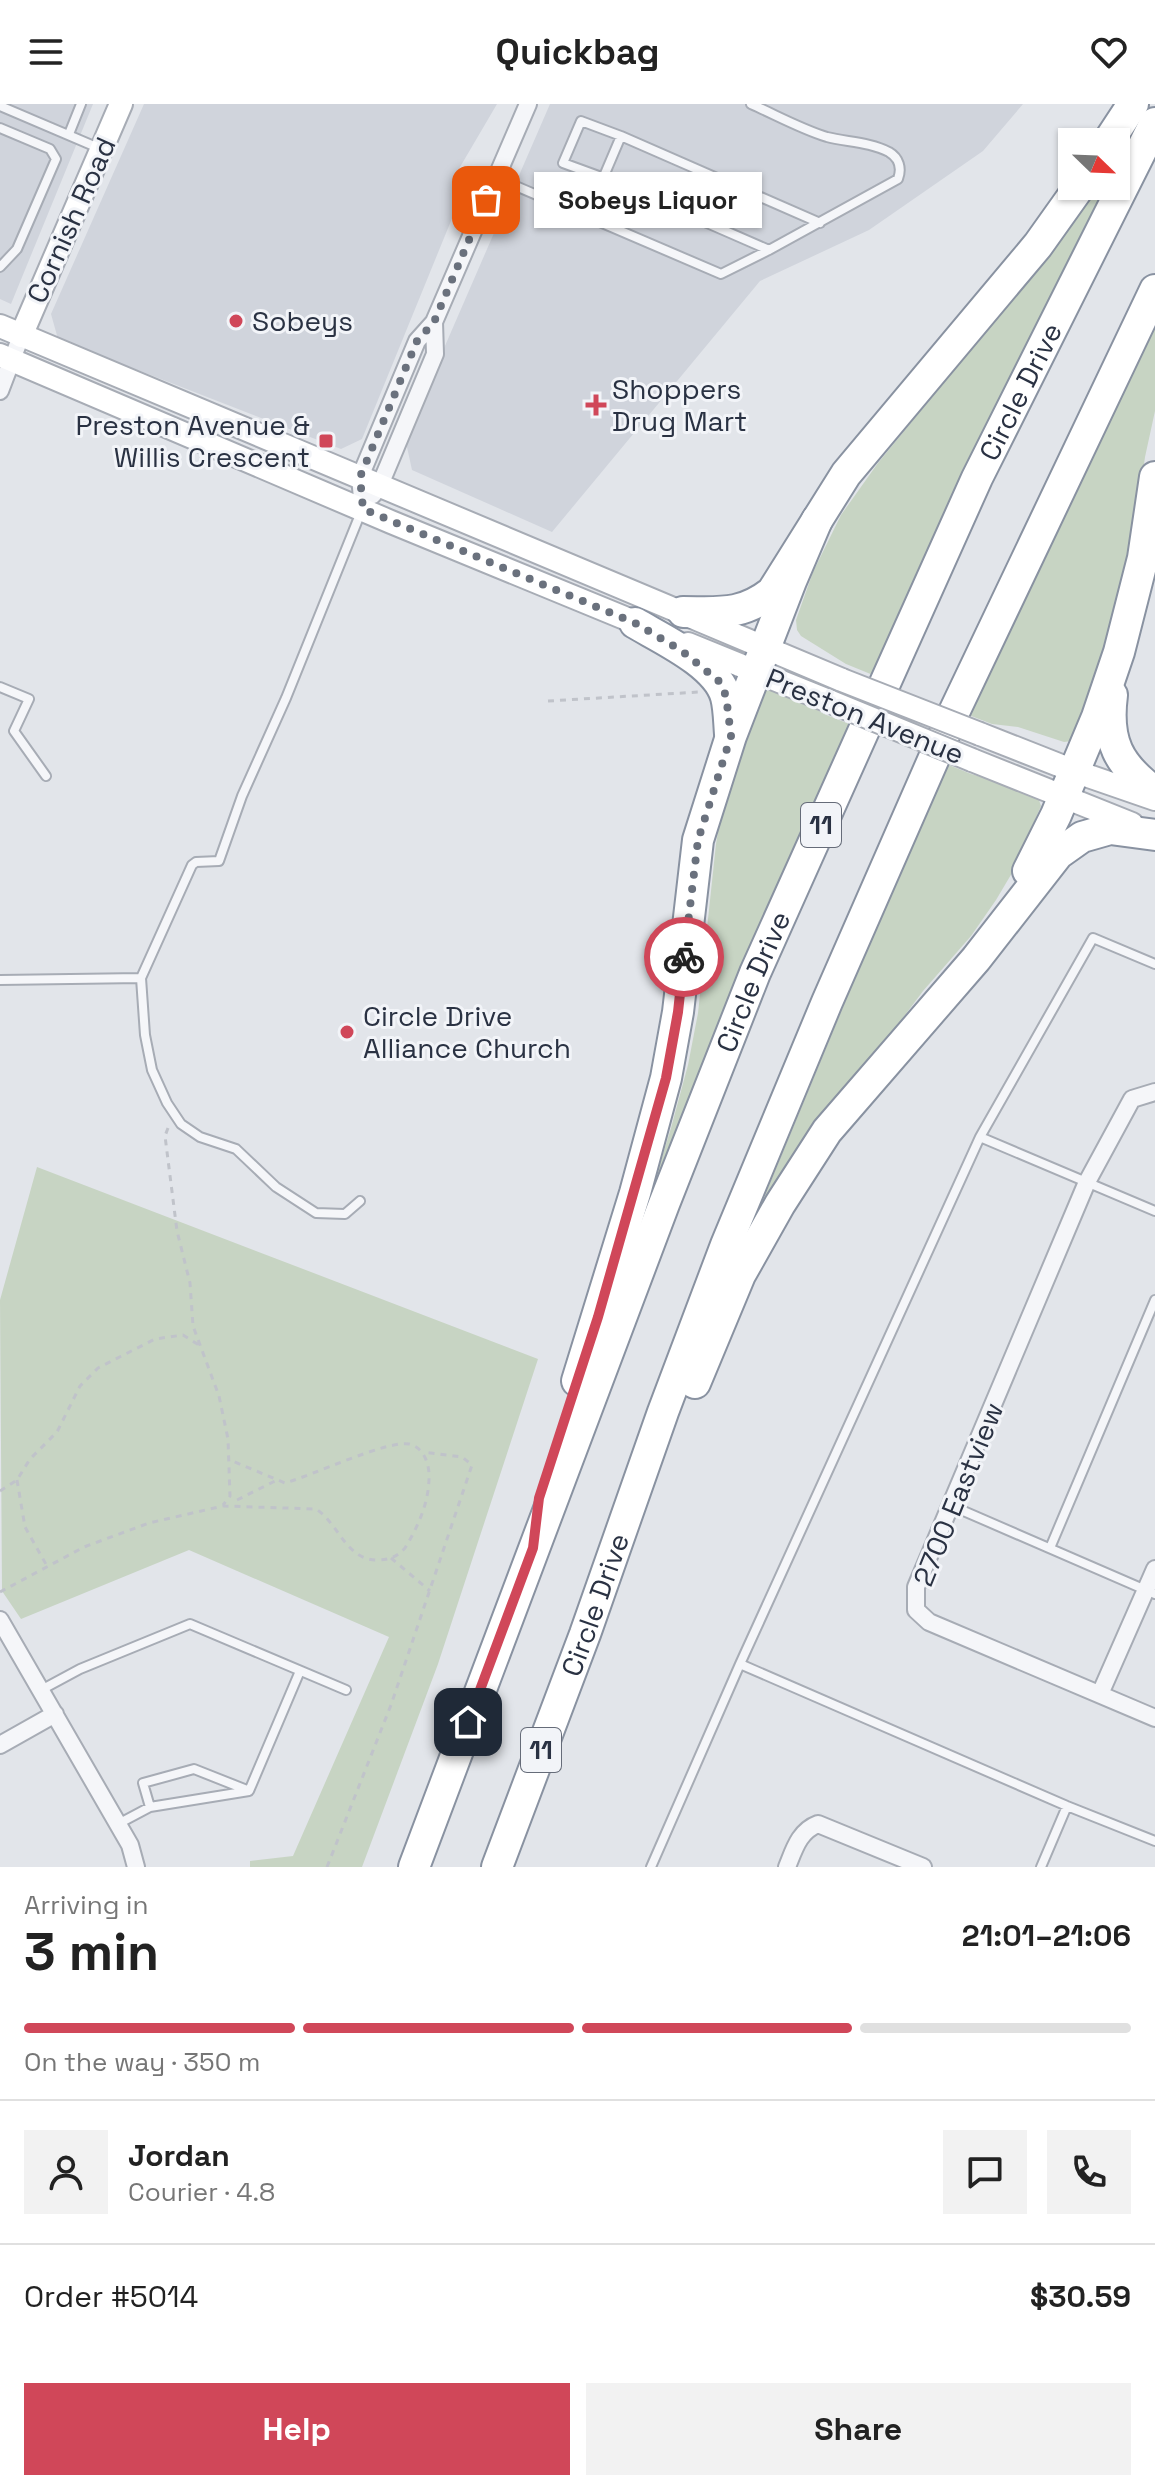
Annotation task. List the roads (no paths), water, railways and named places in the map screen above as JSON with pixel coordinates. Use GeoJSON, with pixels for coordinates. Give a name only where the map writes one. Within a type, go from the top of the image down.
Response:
{"type":"FeatureCollection","features":[{"type":"Feature","properties":{"kind":"highway"},"geometry":{"type":"LineString","coordinates":[[1117,128],[1133,104]]}},
{"type":"Feature","properties":{"kind":"highway","name":"Circle Drive"},"geometry":{"type":"LineString","coordinates":[[414,1867],[533,1548],[755,973],[977,478],[1155,123]]}},
{"type":"Feature","properties":{"kind":"highway"},"geometry":{"type":"LineString","coordinates":[[683,612],[735,611],[756,604],[772,592],[846,474],[1038,245],[1070,200]]}},
{"type":"Feature","properties":{"kind":"highway","name":"Circle Drive"},"geometry":{"type":"LineString","coordinates":[[497,1867],[726,1245],[827,1002],[961,696],[1155,290]]}},
{"type":"Feature","properties":{"kind":"highway"},"geometry":{"type":"LineString","coordinates":[[976,959],[1023,883],[1097,717],[1119,652],[1143,558],[1155,477]]}},
{"type":"Feature","properties":{"kind":"highway"},"geometry":{"type":"LineString","coordinates":[[533,1548],[539,1498],[598,1317],[666,1078],[678,1012],[698,840],[731,736],[817,520]]}},
{"type":"Feature","properties":{"kind":"highway"},"geometry":{"type":"LineString","coordinates":[[635,623],[682,651],[720,682],[726,696],[731,736]]}},
{"type":"Feature","properties":{"kind":"highway"},"geometry":{"type":"LineString","coordinates":[[1119,652],[1109,716],[1111,733],[1126,766],[1155,792]]}},
{"type":"Feature","properties":{"kind":"highway"},"geometry":{"type":"LineString","coordinates":[[585,1634],[615,1580],[740,1275],[780,1204],[827,1131],[976,959],[1058,854],[1094,832],[1110,829],[1155,834]]}},
{"type":"Feature","properties":{"kind":"main road","name":"Cornish Road"},"geometry":{"type":"LineString","coordinates":[[21,336],[121,104]]}},
{"type":"Feature","properties":{"kind":"main road","name":"Preston Avenue"},"geometry":{"type":"LineString","coordinates":[[0,326],[683,612],[831,702],[972,760],[1068,784],[1155,799]]}},
{"type":"Feature","properties":{"kind":"main road","name":"Preston Avenue"},"geometry":{"type":"LineString","coordinates":[[6,358],[635,623],[842,680],[980,734],[1155,834]]}},
{"type":"Feature","properties":{"kind":"street"},"geometry":{"type":"LineString","coordinates":[[363,509],[370,481],[435,354],[434,322],[528,104]]}},
{"type":"Feature","properties":{"kind":"street"},"geometry":{"type":"LineString","coordinates":[[0,391],[6,358],[21,336]]}},
{"type":"Feature","properties":{"kind":"street","name":"2700 Eastview"},"geometry":{"type":"LineString","coordinates":[[1155,1092],[1132,1099],[1087,1182],[916,1587],[916,1610],[929,1622],[1155,1718]]}},
{"type":"Feature","properties":{"kind":"street"},"geometry":{"type":"LineString","coordinates":[[1100,1694],[1150,1592],[1155,1569]]}},
{"type":"Feature","properties":{"kind":"street"},"geometry":{"type":"LineString","coordinates":[[0,1620],[130,1845],[136,1867]]}},
{"type":"Feature","properties":{"kind":"street"},"geometry":{"type":"LineString","coordinates":[[0,1745],[55,1714]]}},
{"type":"Feature","properties":{"kind":"street"},"geometry":{"type":"LineString","coordinates":[[787,1867],[801,1836],[818,1824],[923,1867]]}},
{"type":"Feature","properties":{"kind":"lane"},"geometry":{"type":"LineString","coordinates":[[69,134],[81,104]]}},
{"type":"Feature","properties":{"kind":"lane"},"geometry":{"type":"LineString","coordinates":[[496,178],[721,274],[898,179],[900,166],[897,158],[888,152],[825,136],[751,104]]}},
{"type":"Feature","properties":{"kind":"lane"},"geometry":{"type":"LineString","coordinates":[[2,264],[17,249],[56,159],[50,149],[0,125],[5,106],[102,149]]}},
{"type":"Feature","properties":{"kind":"lane"},"geometry":{"type":"LineString","coordinates":[[769,250],[563,163],[581,121],[820,223]]}},
{"type":"Feature","properties":{"kind":"lane"},"geometry":{"type":"LineString","coordinates":[[587,216],[621,136]]}},
{"type":"Feature","properties":{"kind":"lane"},"geometry":{"type":"LineString","coordinates":[[360,1201],[345,1214],[316,1213],[276,1187],[236,1149],[200,1137],[181,1124],[152,1070],[145,1035],[141,978],[192,865],[219,861],[242,796],[291,687],[363,509]]}},
{"type":"Feature","properties":{"kind":"lane"},"geometry":{"type":"LineString","coordinates":[[0,687],[29,699],[14,731],[46,776]]}},
{"type":"Feature","properties":{"kind":"lane"},"geometry":{"type":"LineString","coordinates":[[651,1867],[980,1137],[1093,938],[1155,964]]}},
{"type":"Feature","properties":{"kind":"lane"},"geometry":{"type":"LineString","coordinates":[[0,980],[141,978]]}},
{"type":"Feature","properties":{"kind":"lane"},"geometry":{"type":"LineString","coordinates":[[980,1137],[1155,1211]]}},
{"type":"Feature","properties":{"kind":"lane"},"geometry":{"type":"LineString","coordinates":[[1050,1548],[1155,1300]]}},
{"type":"Feature","properties":{"kind":"lane"},"geometry":{"type":"LineString","coordinates":[[952,1506],[1150,1592]]}},
{"type":"Feature","properties":{"kind":"lane"},"geometry":{"type":"LineString","coordinates":[[41,1690],[80,1669],[190,1624],[346,1690]]}},
{"type":"Feature","properties":{"kind":"lane"},"geometry":{"type":"LineString","coordinates":[[740,1664],[1155,1841]]}},
{"type":"Feature","properties":{"kind":"lane"},"geometry":{"type":"LineString","coordinates":[[249,1791],[300,1671]]}},
{"type":"Feature","properties":{"kind":"lane"},"geometry":{"type":"LineString","coordinates":[[150,1807],[143,1783],[194,1769],[249,1791]]}},
{"type":"Feature","properties":{"kind":"lane"},"geometry":{"type":"LineString","coordinates":[[118,1824],[150,1807],[249,1791]]}},
{"type":"Feature","properties":{"kind":"lane"},"geometry":{"type":"LineString","coordinates":[[1041,1867],[1067,1806]]}},
{"type":"Feature","properties":{"kind":"place","name":"Sobeys Liquor"},"geometry":{"type":"Point","coordinates":[486,200]}},
{"type":"Feature","properties":{"kind":"place","name":"Sobeys"},"geometry":{"type":"Point","coordinates":[236,321]}},
{"type":"Feature","properties":{"kind":"place","name":"Shoppers Drug Mart"},"geometry":{"type":"Point","coordinates":[596,405]}},
{"type":"Feature","properties":{"kind":"place","name":"Preston Avenue & Willis Crescent"},"geometry":{"type":"Point","coordinates":[326,441]}},
{"type":"Feature","properties":{"kind":"place","name":"Circle Drive Alliance Church"},"geometry":{"type":"Point","coordinates":[347,1032]}}]}
